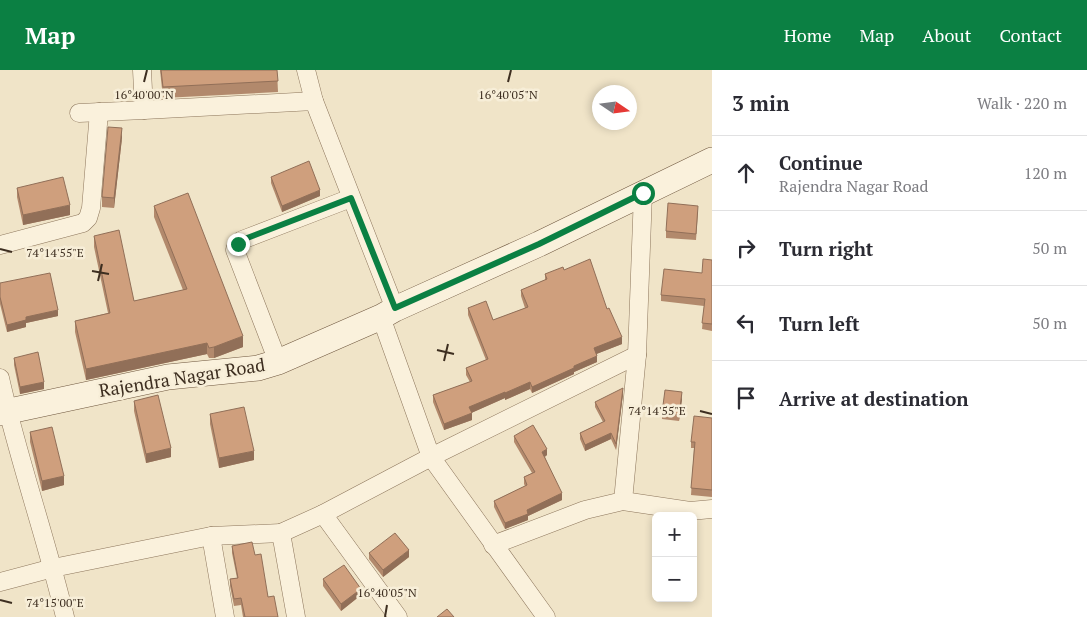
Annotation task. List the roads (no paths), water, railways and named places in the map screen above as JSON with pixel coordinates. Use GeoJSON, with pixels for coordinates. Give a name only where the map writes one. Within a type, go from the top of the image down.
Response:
{"type":"FeatureCollection","features":[{"type":"Feature","properties":{"kind":"street"},"geometry":{"type":"LineString","coordinates":[[142,70],[144,110]]}},
{"type":"Feature","properties":{"kind":"street"},"geometry":{"type":"LineString","coordinates":[[306,70],[314,101],[351,198],[388,313],[431,458],[546,617]]}},
{"type":"Feature","properties":{"kind":"street"},"geometry":{"type":"LineString","coordinates":[[79,113],[314,101]]}},
{"type":"Feature","properties":{"kind":"street"},"geometry":{"type":"LineString","coordinates":[[0,245],[82,223],[88,218],[91,208],[99,112]]}},
{"type":"Feature","properties":{"kind":"street","name":"Rajendra Nagar Road"},"geometry":{"type":"LineString","coordinates":[[4,412],[168,377],[258,368],[278,362],[530,248],[712,160]]}},
{"type":"Feature","properties":{"kind":"street"},"geometry":{"type":"LineString","coordinates":[[623,501],[637,355],[643,193]]}},
{"type":"Feature","properties":{"kind":"street"},"geometry":{"type":"LineString","coordinates":[[278,362],[235,250],[242,240],[351,198]]}},
{"type":"Feature","properties":{"kind":"street"},"geometry":{"type":"LineString","coordinates":[[0,582],[53,568],[212,536],[281,533],[323,514],[637,355]]}},
{"type":"Feature","properties":{"kind":"street"},"geometry":{"type":"LineString","coordinates":[[0,378],[4,412],[53,568],[65,617]]}},
{"type":"Feature","properties":{"kind":"street"},"geometry":{"type":"LineString","coordinates":[[493,545],[585,510],[623,501],[690,511],[712,509]]}},
{"type":"Feature","properties":{"kind":"street"},"geometry":{"type":"LineString","coordinates":[[323,514],[398,617]]}},
{"type":"Feature","properties":{"kind":"street"},"geometry":{"type":"LineString","coordinates":[[281,533],[296,617]]}},
{"type":"Feature","properties":{"kind":"street"},"geometry":{"type":"LineString","coordinates":[[212,536],[225,617]]}}]}
